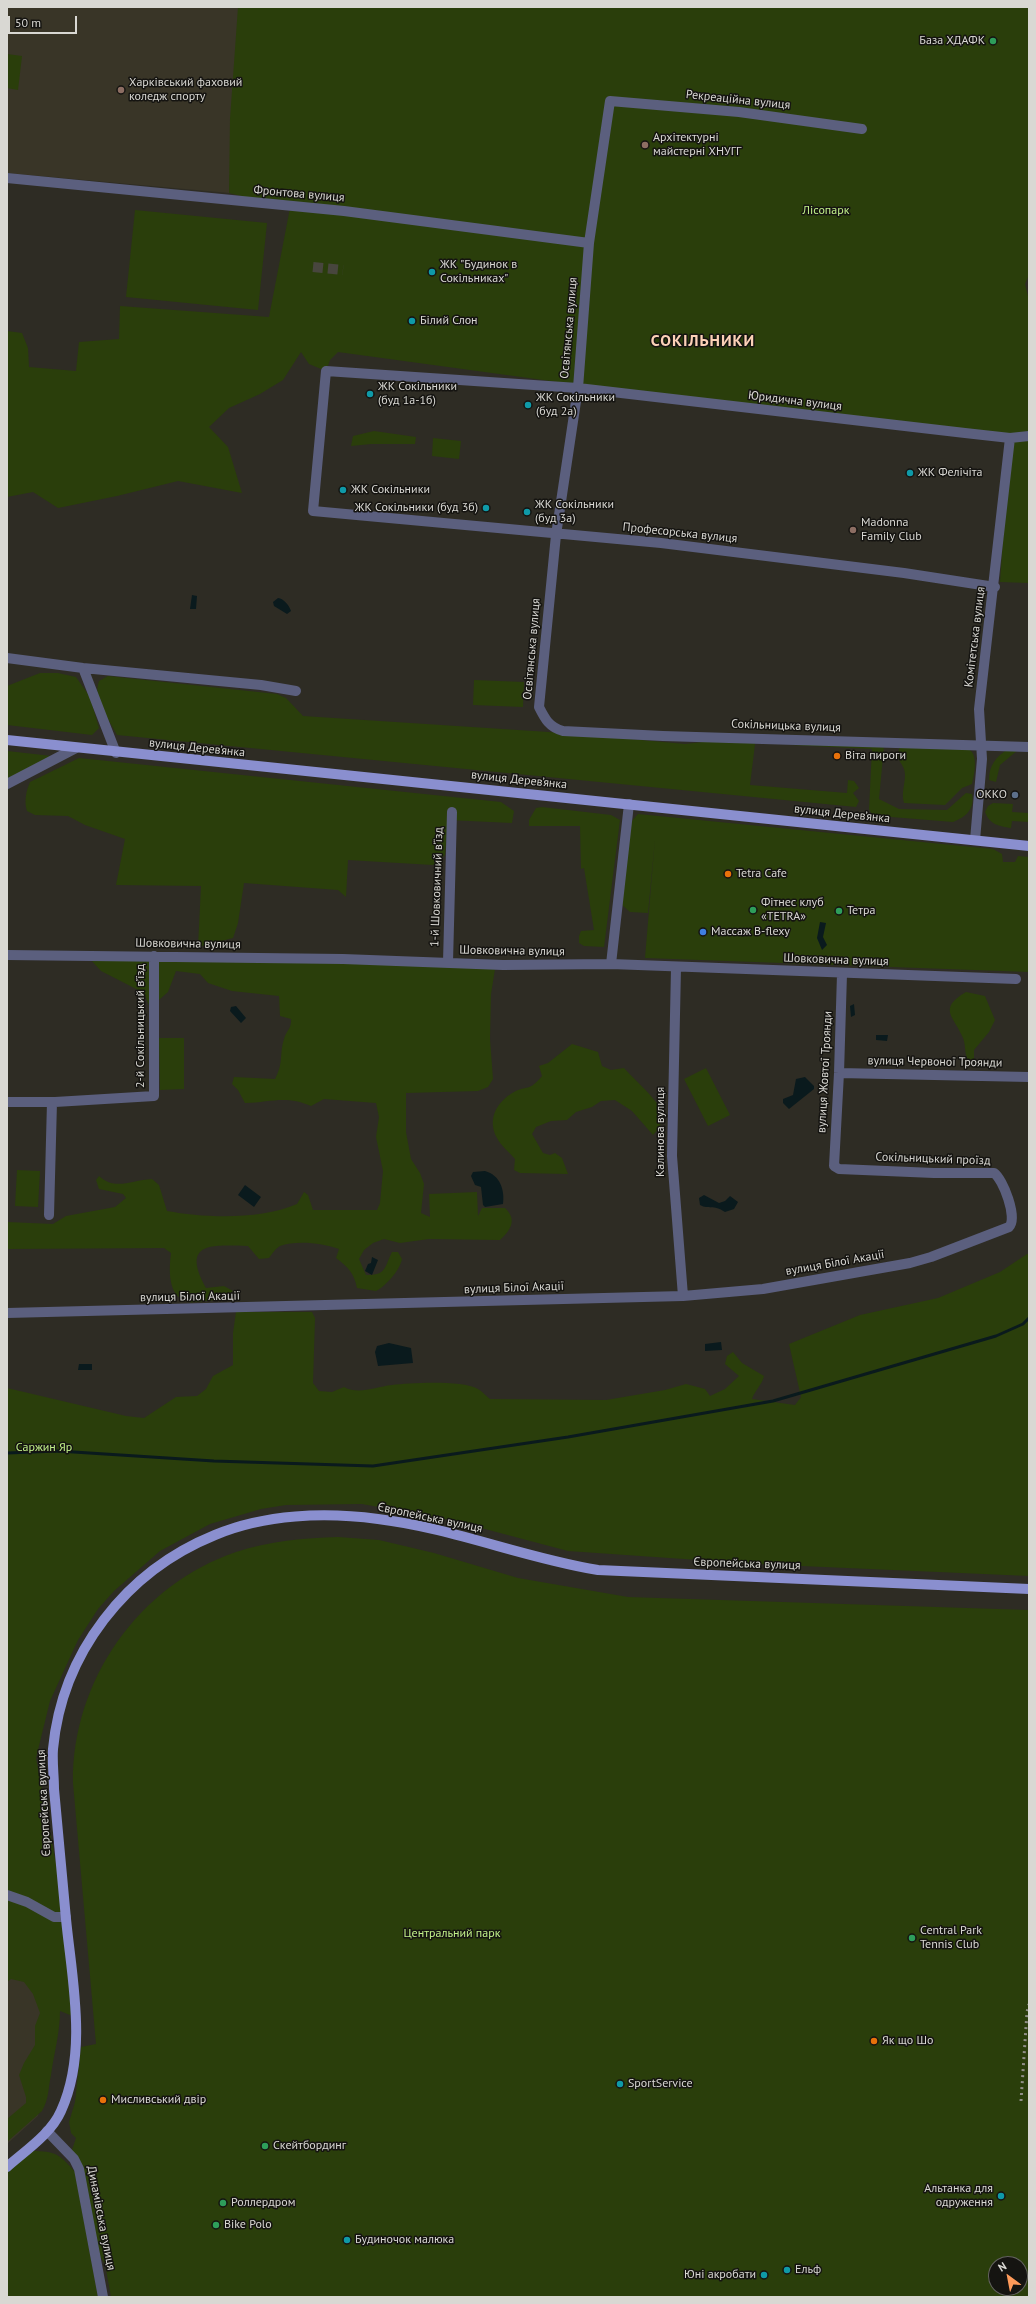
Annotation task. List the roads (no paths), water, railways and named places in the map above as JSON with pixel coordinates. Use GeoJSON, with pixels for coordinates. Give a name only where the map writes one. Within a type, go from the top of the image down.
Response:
{"type":"FeatureCollection","features":[{"type":"Feature","properties":{"kind":"main road","name":"вулиця Дерев’янка"},"geometry":{"type":"LineString","coordinates":[[7,740],[116,753],[629,804],[1029,846]]}},
{"type":"Feature","properties":{"kind":"main road","name":"Європейська вулиця"},"geometry":{"type":"LineString","coordinates":[[7,2167],[47,2131],[62,2110],[71,2076],[75,2053],[75,2017],[53,1751],[63,1695],[82,1653],[113,1606],[129,1590],[161,1564],[216,1534],[245,1525],[278,1519],[309,1516],[357,1517],[404,1523],[598,1570],[1029,1589]]}},
{"type":"Feature","properties":{"kind":"street","name":"Рекреаційна вулиця"},"geometry":{"type":"LineString","coordinates":[[610,102],[739,112],[862,129]]}},
{"type":"Feature","properties":{"kind":"street","name":"Освітянська вулиця"},"geometry":{"type":"LineString","coordinates":[[546,722],[539,707],[556,535],[578,388],[589,243],[610,102]]}},
{"type":"Feature","properties":{"kind":"street","name":"Фронтова вулиця"},"geometry":{"type":"LineString","coordinates":[[7,178],[344,211],[589,243]]}},
{"type":"Feature","properties":{"kind":"street","name":"Юридична вулиця"},"geometry":{"type":"LineString","coordinates":[[313,511],[326,370],[578,388],[1010,438],[1029,436]]}},
{"type":"Feature","properties":{"kind":"street","name":"Комітетська вулиця"},"geometry":{"type":"LineString","coordinates":[[974,840],[982,746],[979,709],[1010,438]]}},
{"type":"Feature","properties":{"kind":"street","name":"Професорська вулиця"},"geometry":{"type":"LineString","coordinates":[[313,511],[556,535],[661,543],[803,560],[994,587]]}},
{"type":"Feature","properties":{"kind":"street"},"geometry":{"type":"LineString","coordinates":[[7,658],[83,668],[261,685],[296,691]]}},
{"type":"Feature","properties":{"kind":"street"},"geometry":{"type":"LineString","coordinates":[[83,668],[116,753]]}},
{"type":"Feature","properties":{"kind":"street","name":"Сокільницька вулиця"},"geometry":{"type":"LineString","coordinates":[[546,722],[556,729],[563,731],[982,746],[1029,746]]}},
{"type":"Feature","properties":{"kind":"street"},"geometry":{"type":"LineString","coordinates":[[7,784],[76,748]]}},
{"type":"Feature","properties":{"kind":"street"},"geometry":{"type":"LineString","coordinates":[[611,964],[629,804]]}},
{"type":"Feature","properties":{"kind":"street","name":"1-й Шовковичний в’їзд"},"geometry":{"type":"LineString","coordinates":[[448,962],[452,812]]}},
{"type":"Feature","properties":{"kind":"street","name":"Шовковична вулиця"},"geometry":{"type":"LineString","coordinates":[[7,955],[154,956],[448,962],[503,965],[611,964],[676,968],[1016,979]]}},
{"type":"Feature","properties":{"kind":"street","name":"2-й Сокільницький в’їзд"},"geometry":{"type":"LineString","coordinates":[[52,1102],[154,1096],[154,956]]}},
{"type":"Feature","properties":{"kind":"street","name":"Калинова вулиця"},"geometry":{"type":"LineString","coordinates":[[676,968],[672,1156],[683,1296]]}},
{"type":"Feature","properties":{"kind":"street","name":"вулиця Жовтої Троянди"},"geometry":{"type":"LineString","coordinates":[[839,1169],[835,1167],[833,1161],[839,1072],[842,974]]}},
{"type":"Feature","properties":{"kind":"street","name":"вулиця Червоної Троянди"},"geometry":{"type":"LineString","coordinates":[[839,1072],[1029,1077]]}},
{"type":"Feature","properties":{"kind":"street"},"geometry":{"type":"LineString","coordinates":[[7,1102],[52,1102],[49,1215]]}},
{"type":"Feature","properties":{"kind":"street","name":"Сокільницький проїзд"},"geometry":{"type":"LineString","coordinates":[[839,1169],[934,1173],[994,1173],[1002,1182],[1013,1218],[1012,1224]]}},
{"type":"Feature","properties":{"kind":"street","name":"вулиця Білої Акації"},"geometry":{"type":"LineString","coordinates":[[7,1313],[683,1296],[763,1289],[910,1263],[1006,1229],[1012,1224]]}},
{"type":"Feature","properties":{"kind":"street"},"geometry":{"type":"LineString","coordinates":[[7,1894],[27,1902],[54,1918],[66,1917]]}},
{"type":"Feature","properties":{"kind":"street","name":"Динамівська вулиця"},"geometry":{"type":"LineString","coordinates":[[47,2131],[74,2159],[79,2169],[103,2297]]}},
{"type":"Feature","properties":{"kind":"waterway"},"geometry":{"type":"LineString","coordinates":[[7,1453],[58,1451],[214,1461],[373,1466],[568,1437],[773,1401],[996,1336],[1023,1324],[1029,1318]]}},
{"type":"Feature","properties":{"kind":"tunnel"},"geometry":{"type":"LineString","coordinates":[[313,267],[343,270]]}},
{"type":"Feature","properties":{"kind":"railway"},"geometry":{"type":"LineString","coordinates":[[1021,2101],[1027,2012],[1029,2004]]}},
{"type":"Feature","properties":{"kind":"place","name":"База ХДАФК"},"geometry":{"type":"Point","coordinates":[993,41]}},
{"type":"Feature","properties":{"kind":"place","name":"Харківський фаховий коледж спорту"},"geometry":{"type":"Point","coordinates":[121,90]}},
{"type":"Feature","properties":{"kind":"place","name":"Архітектурні майстерні ХНУГГ"},"geometry":{"type":"Point","coordinates":[645,145]}},
{"type":"Feature","properties":{"kind":"place","name":"ЖК \"Будинок в Сокільниках\""},"geometry":{"type":"Point","coordinates":[432,272]}},
{"type":"Feature","properties":{"kind":"place","name":"Білий Слон"},"geometry":{"type":"Point","coordinates":[412,321]}},
{"type":"Feature","properties":{"kind":"place","name":"ЖК Сокільники (буд 1а-1б)"},"geometry":{"type":"Point","coordinates":[370,394]}},
{"type":"Feature","properties":{"kind":"place","name":"ЖК Сокільники (буд 2а)"},"geometry":{"type":"Point","coordinates":[528,405]}},
{"type":"Feature","properties":{"kind":"place","name":"ЖК Фелічіта"},"geometry":{"type":"Point","coordinates":[910,473]}},
{"type":"Feature","properties":{"kind":"place","name":"ЖК Сокільники"},"geometry":{"type":"Point","coordinates":[343,490]}},
{"type":"Feature","properties":{"kind":"place","name":"ЖК Сокільники (буд 3б)"},"geometry":{"type":"Point","coordinates":[486,508]}},
{"type":"Feature","properties":{"kind":"place","name":"ЖК Сокільники (буд 3а)"},"geometry":{"type":"Point","coordinates":[527,512]}},
{"type":"Feature","properties":{"kind":"place","name":"Madonna Family Club"},"geometry":{"type":"Point","coordinates":[853,530]}},
{"type":"Feature","properties":{"kind":"place","name":"Віта пироги"},"geometry":{"type":"Point","coordinates":[837,756]}},
{"type":"Feature","properties":{"kind":"place","name":"ОККО"},"geometry":{"type":"Point","coordinates":[1015,795]}},
{"type":"Feature","properties":{"kind":"place","name":"Tetra Cafe"},"geometry":{"type":"Point","coordinates":[728,874]}},
{"type":"Feature","properties":{"kind":"place","name":"Фітнес клуб «TETRA»"},"geometry":{"type":"Point","coordinates":[753,910]}},
{"type":"Feature","properties":{"kind":"place","name":"Тетра"},"geometry":{"type":"Point","coordinates":[839,911]}},
{"type":"Feature","properties":{"kind":"place","name":"Массаж B-flexy"},"geometry":{"type":"Point","coordinates":[703,932]}},
{"type":"Feature","properties":{"kind":"place","name":"Central Park Tennis Club"},"geometry":{"type":"Point","coordinates":[912,1938]}},
{"type":"Feature","properties":{"kind":"place","name":"Як що Шо"},"geometry":{"type":"Point","coordinates":[874,2041]}},
{"type":"Feature","properties":{"kind":"place","name":"SportService"},"geometry":{"type":"Point","coordinates":[620,2084]}},
{"type":"Feature","properties":{"kind":"place","name":"Мисливський двір"},"geometry":{"type":"Point","coordinates":[103,2100]}},
{"type":"Feature","properties":{"kind":"place","name":"Скейтбординг"},"geometry":{"type":"Point","coordinates":[265,2146]}},
{"type":"Feature","properties":{"kind":"place","name":"Альтанка для одруження"},"geometry":{"type":"Point","coordinates":[1001,2196]}},
{"type":"Feature","properties":{"kind":"place","name":"Роллердром"},"geometry":{"type":"Point","coordinates":[223,2203]}},
{"type":"Feature","properties":{"kind":"place","name":"Bike Polo"},"geometry":{"type":"Point","coordinates":[216,2225]}},
{"type":"Feature","properties":{"kind":"place","name":"Будиночок малюка"},"geometry":{"type":"Point","coordinates":[347,2240]}},
{"type":"Feature","properties":{"kind":"place","name":"Ельф"},"geometry":{"type":"Point","coordinates":[787,2270]}},
{"type":"Feature","properties":{"kind":"place","name":"Юні акробати"},"geometry":{"type":"Point","coordinates":[764,2275]}},
{"type":"Feature","properties":{"kind":"district","name":"СОКІЛЬНИКИ"},"geometry":{"type":"Point","coordinates":[703,341]}},
{"type":"Feature","properties":{"kind":"park label","name":"Лісопарк"},"geometry":{"type":"Point","coordinates":[826,211]}},
{"type":"Feature","properties":{"kind":"park label","name":"Саржин Яр"},"geometry":{"type":"Point","coordinates":[44,1448]}},
{"type":"Feature","properties":{"kind":"park label","name":"Центральний парк"},"geometry":{"type":"Point","coordinates":[452,1934]}}]}
